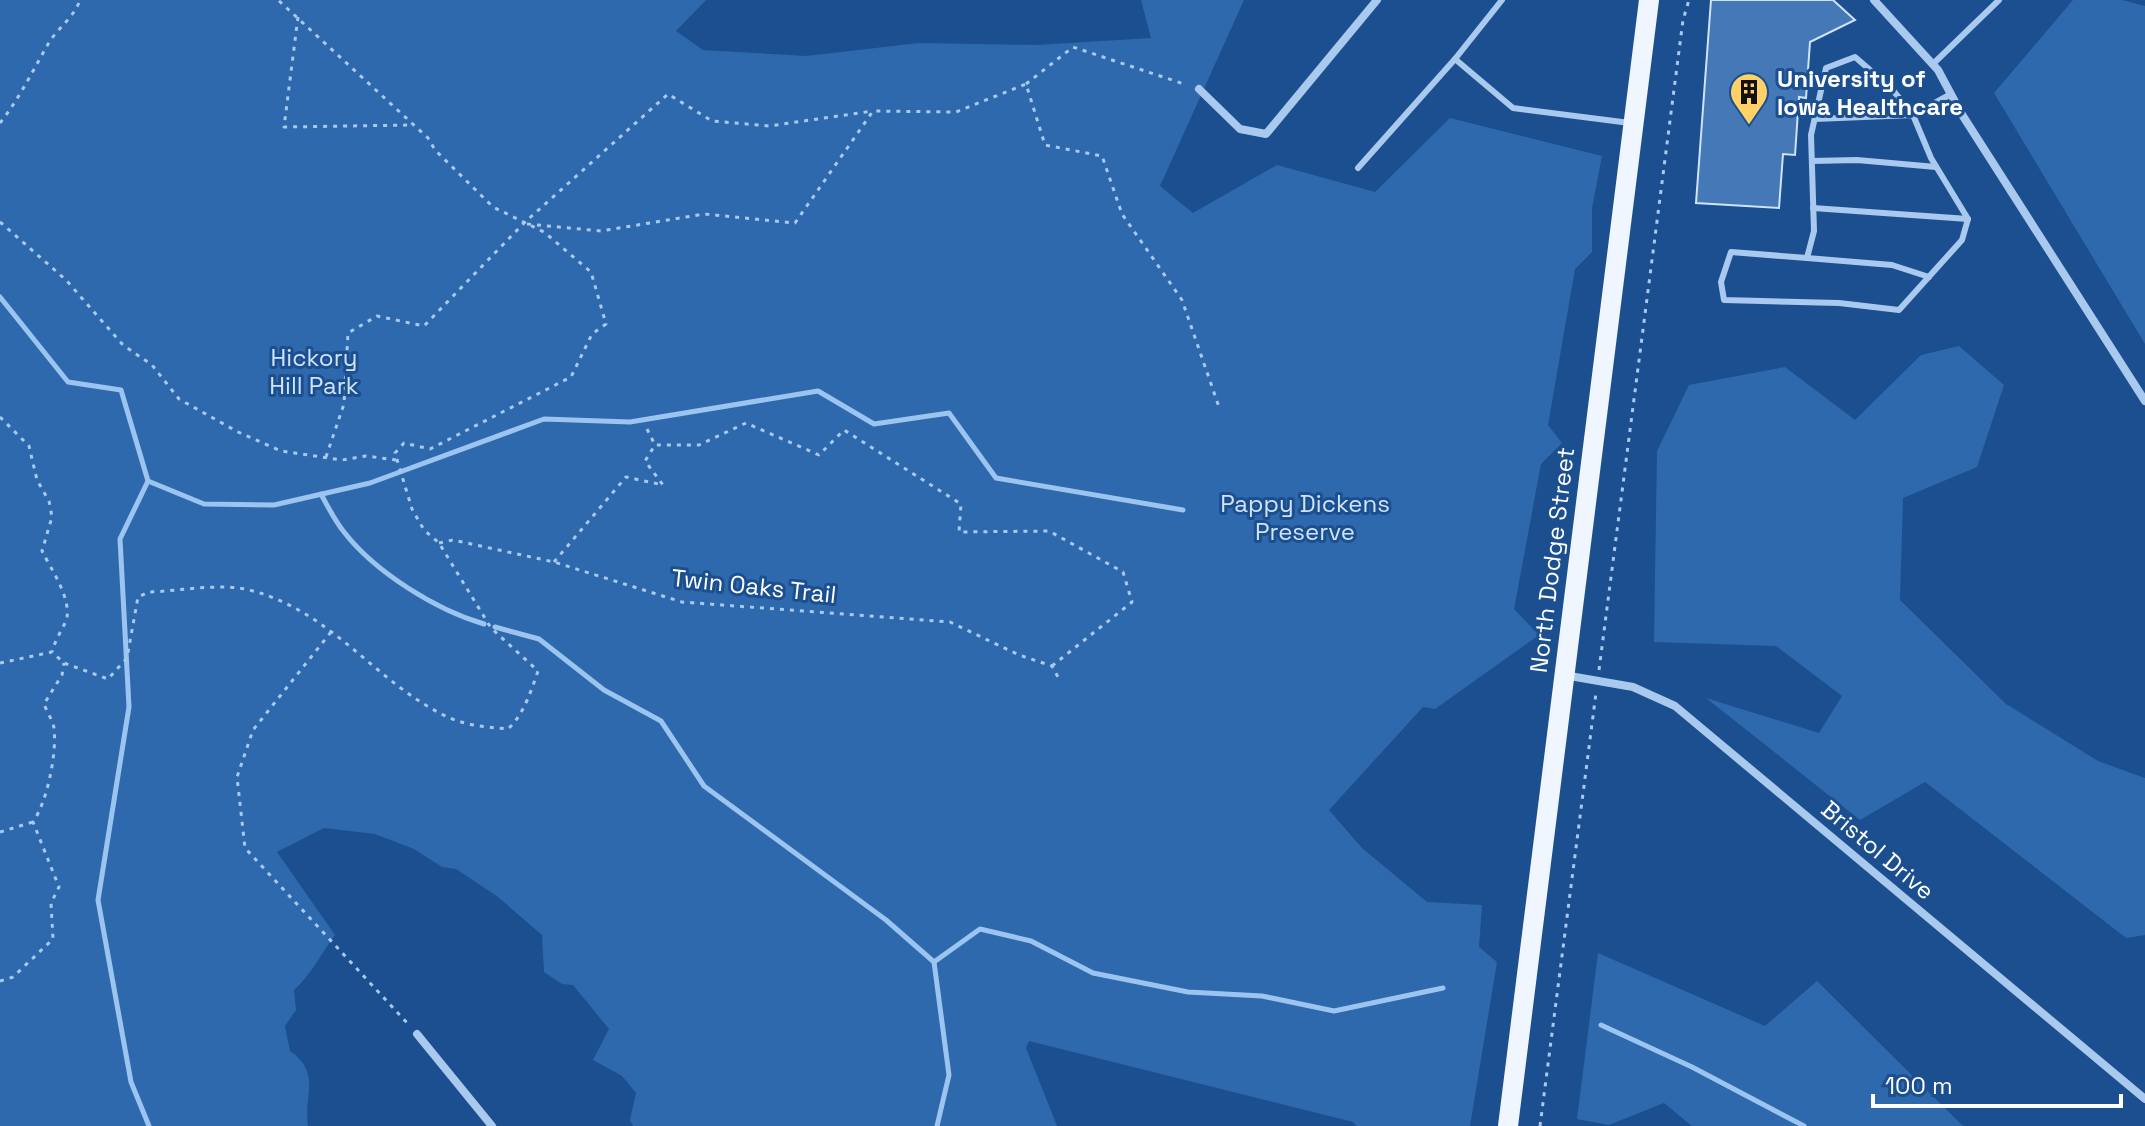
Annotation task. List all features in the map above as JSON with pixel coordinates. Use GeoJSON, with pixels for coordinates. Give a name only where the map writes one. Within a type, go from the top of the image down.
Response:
{"type":"FeatureCollection","features":[{"type":"Feature","properties":{"kind":"main road","name":"North Dodge Street"},"geometry":{"type":"LineString","coordinates":[[1508,1126],[1649,0]]}},
{"type":"Feature","properties":{"kind":"street"},"geometry":{"type":"LineString","coordinates":[[1199,89],[1240,129],[1266,134],[1377,0]]}},
{"type":"Feature","properties":{"kind":"street"},"geometry":{"type":"LineString","coordinates":[[1874,0],[1933,64],[2145,401]]}},
{"type":"Feature","properties":{"kind":"street","name":"Bristol Drive"},"geometry":{"type":"LineString","coordinates":[[1564,675],[1633,687],[1675,706],[2145,1099]]}},
{"type":"Feature","properties":{"kind":"street"},"geometry":{"type":"LineString","coordinates":[[417,1034],[492,1126]]}},
{"type":"Feature","properties":{"kind":"lane"},"geometry":{"type":"LineString","coordinates":[[1358,168],[1455,59],[1502,0]]}},
{"type":"Feature","properties":{"kind":"lane"},"geometry":{"type":"LineString","coordinates":[[1933,64],[1999,0]]}},
{"type":"Feature","properties":{"kind":"lane"},"geometry":{"type":"LineString","coordinates":[[1807,258],[1814,231],[1812,161],[1815,119],[1826,68],[1855,57],[1891,88],[1913,115],[1936,167],[1968,219],[1962,240],[1929,277],[1899,310],[1839,303],[1724,300],[1721,282],[1731,252],[1892,265],[1929,277]]}},
{"type":"Feature","properties":{"kind":"lane"},"geometry":{"type":"LineString","coordinates":[[1455,59],[1513,108],[1634,124]]}},
{"type":"Feature","properties":{"kind":"lane"},"geometry":{"type":"LineString","coordinates":[[1815,119],[1913,115],[1951,94]]}},
{"type":"Feature","properties":{"kind":"lane"},"geometry":{"type":"LineString","coordinates":[[1812,161],[1857,160],[1936,167]]}},
{"type":"Feature","properties":{"kind":"lane"},"geometry":{"type":"LineString","coordinates":[[1813,208],[1968,219]]}},
{"type":"Feature","properties":{"kind":"path"},"geometry":{"type":"LineString","coordinates":[[0,123],[42,61],[47,45],[77,11],[80,0]]}},
{"type":"Feature","properties":{"kind":"path"},"geometry":{"type":"LineString","coordinates":[[0,663],[42,651],[52,652],[64,663],[108,679],[127,658],[138,597],[149,592],[243,589],[285,603],[331,632],[403,690],[446,717],[508,729],[520,715],[538,671],[491,628],[439,543],[424,530],[412,509],[395,453],[404,443],[430,449],[571,377],[592,334],[606,324],[591,272],[544,232],[493,207],[413,125],[278,0]]}},
{"type":"Feature","properties":{"kind":"path"},"geometry":{"type":"LineString","coordinates":[[1540,1126],[1683,20],[1689,0]]}},
{"type":"Feature","properties":{"kind":"path"},"geometry":{"type":"LineString","coordinates":[[298,17],[284,127],[413,125]]}},
{"type":"Feature","properties":{"kind":"path"},"geometry":{"type":"LineString","coordinates":[[326,457],[344,404],[348,333],[377,316],[424,326],[524,223],[668,94],[712,121],[769,126],[873,111],[956,112],[1026,84],[1073,47],[1199,89]]}},
{"type":"Feature","properties":{"kind":"path"},"geometry":{"type":"LineString","coordinates":[[1026,84],[1045,145],[1102,156],[1122,214],[1182,300],[1219,407]]}},
{"type":"Feature","properties":{"kind":"path"},"geometry":{"type":"LineString","coordinates":[[524,223],[601,231],[704,214],[795,223],[873,111]]}},
{"type":"Feature","properties":{"kind":"path"},"geometry":{"type":"LineString","coordinates":[[0,222],[66,280],[123,345],[152,365],[179,399],[267,446],[303,456],[396,460]]}},
{"type":"Feature","properties":{"kind":"path"},"geometry":{"type":"LineString","coordinates":[[0,417],[29,446],[37,480],[49,501],[52,517],[42,551],[59,583],[67,611],[67,620],[56,634],[52,652]]}},
{"type":"Feature","properties":{"kind":"path"},"geometry":{"type":"LineString","coordinates":[[655,445],[699,445],[746,423],[819,455],[844,430],[961,504],[959,532],[1049,531],[1123,572],[1132,602],[1052,666],[1058,677]]}},
{"type":"Feature","properties":{"kind":"path"},"geometry":{"type":"LineString","coordinates":[[647,429],[655,445]]}},
{"type":"Feature","properties":{"kind":"path"},"geometry":{"type":"LineString","coordinates":[[554,562],[626,477],[663,485],[645,461],[655,445]]}},
{"type":"Feature","properties":{"kind":"path","name":"Twin Oaks Trail"},"geometry":{"type":"LineString","coordinates":[[439,543],[453,540],[554,562],[682,602],[950,622],[1019,655],[1052,666]]}},
{"type":"Feature","properties":{"kind":"path"},"geometry":{"type":"LineString","coordinates":[[331,632],[253,730],[237,777],[245,848],[417,1034]]}},
{"type":"Feature","properties":{"kind":"path"},"geometry":{"type":"LineString","coordinates":[[0,832],[33,822],[46,803],[54,727],[44,704],[62,675],[64,663]]}},
{"type":"Feature","properties":{"kind":"path"},"geometry":{"type":"LineString","coordinates":[[0,981],[13,977],[53,939],[51,903],[59,887],[33,822]]}},
{"type":"Feature","properties":{"kind":"green space","name":"Hickory Hill Park"},"geometry":{"type":"Polygon","coordinates":[[[0,0],[706,0],[676,31],[703,50],[806,56],[919,43],[1037,45],[1151,38],[1141,0],[1244,0],[1160,186],[1193,213],[1277,165],[1375,192],[1450,118],[1602,156],[1592,208],[1592,252],[1575,269],[1548,425],[1562,443],[1541,464],[1514,609],[1539,635],[1435,709],[1423,707],[1329,810],[1362,848],[1427,902],[1482,905],[1479,947],[1497,962],[1470,1126],[1356,1126],[1353,1122],[1029,1041],[1026,1048],[1057,1126],[633,1126],[630,1120],[636,1093],[622,1076],[593,1060],[609,1029],[573,985],[562,984],[544,972],[542,935],[498,897],[456,869],[442,867],[414,849],[375,834],[324,828],[277,852],[335,935],[294,990],[296,1010],[285,1026],[290,1051],[300,1059],[308,1076],[308,1126],[0,1126],[0,0]]]}},
{"type":"Feature","properties":{"kind":"green space"},"geometry":{"type":"Polygon","coordinates":[[[2073,0],[2122,0],[2145,6],[2145,344],[1994,93],[2073,0]]]}},
{"type":"Feature","properties":{"kind":"green space"},"geometry":{"type":"Polygon","coordinates":[[[1959,346],[2004,385],[1977,467],[1903,498],[1900,600],[2006,704],[2098,761],[2145,778],[2145,935],[2126,938],[1925,782],[1860,820],[1706,698],[1819,733],[1842,696],[1776,646],[1654,642],[1657,451],[1689,385],[1785,367],[1855,420],[1921,355],[1959,346]]]}},
{"type":"Feature","properties":{"kind":"green space"},"geometry":{"type":"Polygon","coordinates":[[[1598,953],[1765,1026],[1817,981],[1963,1126],[1692,1126],[1664,1103],[1609,1125],[1577,1119],[1598,953]]]}},
{"type":"Feature","properties":{"kind":"building","name":"University of Iowa Healthcare"},"geometry":{"type":"Polygon","coordinates":[[[1711,0],[1833,0],[1855,20],[1810,42],[1806,98],[1799,97],[1795,155],[1783,154],[1779,208],[1696,203],[1711,0]]]}},
{"type":"Feature","properties":{"kind":"waterway"},"geometry":{"type":"LineString","coordinates":[[0,297],[68,382],[121,390],[148,481],[120,539],[129,707],[98,900],[131,1082],[149,1126]]}},
{"type":"Feature","properties":{"kind":"waterway"},"geometry":{"type":"LineString","coordinates":[[148,481],[204,504],[274,505],[370,483],[544,419],[630,422],[818,391],[874,424],[949,413],[996,478],[1183,510]]}},
{"type":"Feature","properties":{"kind":"waterway"},"geometry":{"type":"LineString","coordinates":[[321,494],[344,532],[389,575],[446,609],[484,624]]}},
{"type":"Feature","properties":{"kind":"waterway"},"geometry":{"type":"LineString","coordinates":[[495,627],[539,639],[604,690],[661,721],[704,786],[886,920],[934,962],[949,1075],[937,1126]]}},
{"type":"Feature","properties":{"kind":"waterway"},"geometry":{"type":"LineString","coordinates":[[934,962],[980,929],[1031,941],[1093,973],[1188,992],[1262,996],[1334,1011],[1443,988]]}},
{"type":"Feature","properties":{"kind":"waterway"},"geometry":{"type":"LineString","coordinates":[[1601,1025],[1692,1067],[1804,1126]]}},
{"type":"Feature","properties":{"kind":"place","name":"University of Iowa Healthcare"},"geometry":{"type":"Point","coordinates":[1749,126]}},
{"type":"Feature","properties":{"kind":"park label","name":"Pappy Dickens Preserve"},"geometry":{"type":"Point","coordinates":[1305,517]}}]}
